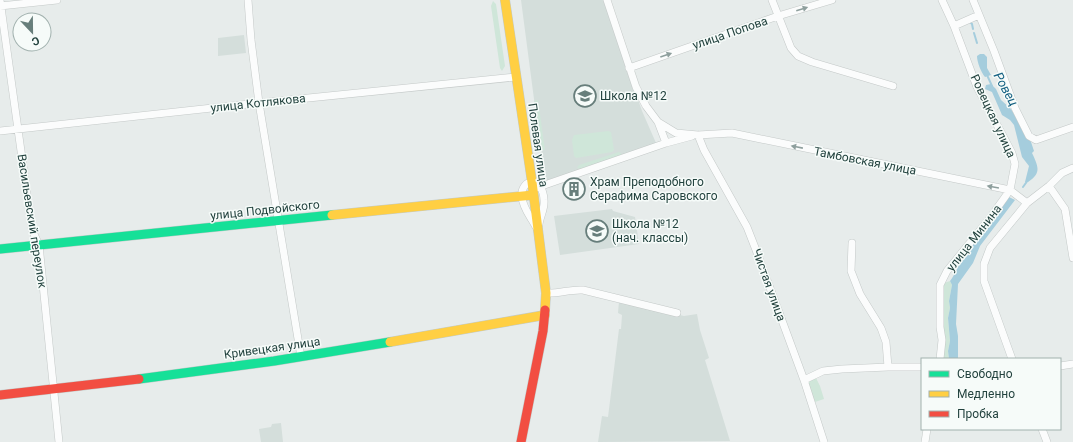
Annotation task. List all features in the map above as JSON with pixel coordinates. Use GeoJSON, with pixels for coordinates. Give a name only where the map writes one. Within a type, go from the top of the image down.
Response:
{"type":"FeatureCollection","features":[{"type":"Feature","properties":{"kind":"street"},"geometry":{"type":"LineString","coordinates":[[0,4],[57,0]]}},
{"type":"Feature","properties":{"kind":"street"},"geometry":{"type":"LineString","coordinates":[[248,0],[251,40],[259,102],[280,220],[301,357]]}},
{"type":"Feature","properties":{"kind":"street","name":"Полевая улица"},"geometry":{"type":"LineString","coordinates":[[505,0],[516,77],[535,188],[538,230],[546,294],[545,315],[521,442]]}},
{"type":"Feature","properties":{"kind":"street","name":"Тамбовская улица"},"geometry":{"type":"LineString","coordinates":[[607,0],[636,87],[646,106],[658,122],[666,143]]}},
{"type":"Feature","properties":{"kind":"street"},"geometry":{"type":"LineString","coordinates":[[772,0],[791,48],[798,56],[812,62],[893,86]]}},
{"type":"Feature","properties":{"kind":"street","name":"улица Попова"},"geometry":{"type":"LineString","coordinates":[[629,68],[778,16],[832,0]]}},
{"type":"Feature","properties":{"kind":"street","name":"Ровецкая улица"},"geometry":{"type":"LineString","coordinates":[[942,0],[954,26],[977,87],[1012,153],[1015,164],[1010,190]]}},
{"type":"Feature","properties":{"kind":"street","name":"Ровецкая улица"},"geometry":{"type":"LineString","coordinates":[[973,0],[1015,108],[1029,136],[1036,140],[1073,127]]}},
{"type":"Feature","properties":{"kind":"street","name":"Васильевский переулок"},"geometry":{"type":"LineString","coordinates":[[0,4],[32,230],[39,245],[58,442]]}},
{"type":"Feature","properties":{"kind":"street"},"geometry":{"type":"LineString","coordinates":[[954,26],[979,15]]}},
{"type":"Feature","properties":{"kind":"street","name":"улица Котлякова"},"geometry":{"type":"LineString","coordinates":[[0,131],[259,102],[516,77]]}},
{"type":"Feature","properties":{"kind":"street","name":"Тамбовская улица"},"geometry":{"type":"LineString","coordinates":[[658,122],[676,133],[698,135],[732,133],[1010,190],[1027,203]]}},
{"type":"Feature","properties":{"kind":"street","name":"Тамбовская улица"},"geometry":{"type":"LineString","coordinates":[[535,188],[666,143],[698,135]]}},
{"type":"Feature","properties":{"kind":"street","name":"Чистая улица"},"geometry":{"type":"LineString","coordinates":[[698,135],[707,157],[746,227],[756,250],[804,380],[824,442]]}},
{"type":"Feature","properties":{"kind":"street"},"geometry":{"type":"LineString","coordinates":[[1012,358],[984,281],[984,264],[990,248],[1027,203],[1049,186],[1062,173],[1073,168]]}},
{"type":"Feature","properties":{"kind":"street"},"geometry":{"type":"LineString","coordinates":[[1049,186],[1065,210],[1073,258]]}},
{"type":"Feature","properties":{"kind":"street","name":"улица Подвойского"},"geometry":{"type":"LineString","coordinates":[[0,249],[522,196],[535,188]]}},
{"type":"Feature","properties":{"kind":"street","name":"улица Минина"},"geometry":{"type":"LineString","coordinates":[[940,358],[942,340],[940,327],[940,285],[946,271],[990,218],[1010,190]]}},
{"type":"Feature","properties":{"kind":"street"},"geometry":{"type":"LineString","coordinates":[[522,196],[525,210],[538,230]]}},
{"type":"Feature","properties":{"kind":"street"},"geometry":{"type":"LineString","coordinates":[[852,243],[851,270],[860,294],[882,328],[886,342],[888,367]]}},
{"type":"Feature","properties":{"kind":"street"},"geometry":{"type":"LineString","coordinates":[[546,294],[556,294],[574,289],[583,290],[677,313]]}},
{"type":"Feature","properties":{"kind":"street","name":"Кривецкая улица"},"geometry":{"type":"LineString","coordinates":[[0,395],[53,390],[301,357],[545,315]]}},
{"type":"Feature","properties":{"kind":"street"},"geometry":{"type":"LineString","coordinates":[[1061,366],[1073,364]]}},
{"type":"Feature","properties":{"kind":"street"},"geometry":{"type":"LineString","coordinates":[[804,380],[823,371],[888,367],[921,367]]}},
{"type":"Feature","properties":{"kind":"street"},"geometry":{"type":"LineString","coordinates":[[925,442],[927,430]]}},
{"type":"Feature","properties":{"kind":"street"},"geometry":{"type":"LineString","coordinates":[[1042,430],[1048,442]]}},
{"type":"Feature","properties":{"kind":"shaded area","name":"Школа №12"},"geometry":{"type":"Polygon","coordinates":[[[521,0],[603,0],[625,58],[642,111],[656,143],[545,183],[521,0]]]}},
{"type":"Feature","properties":{"kind":"shaded area"},"geometry":{"type":"Polygon","coordinates":[[[244,35],[246,53],[218,56],[218,38],[244,35]]]}},
{"type":"Feature","properties":{"kind":"shaded area","name":"Школа №12 (нач. классы)"},"geometry":{"type":"Polygon","coordinates":[[[612,209],[613,211],[635,217],[639,244],[560,255],[554,216],[612,209]]]}},
{"type":"Feature","properties":{"kind":"shaded area"},"geometry":{"type":"Polygon","coordinates":[[[619,301],[684,316],[697,314],[700,330],[709,358],[705,360],[730,441],[598,442],[602,416],[608,417],[619,329],[621,329],[622,315],[618,313],[619,301]]]}},
{"type":"Feature","properties":{"kind":"shaded area"},"geometry":{"type":"Polygon","coordinates":[[[281,423],[283,442],[261,442],[259,429],[271,427],[272,424],[281,423]]]}},
{"type":"Feature","properties":{"kind":"green space"},"geometry":{"type":"Polygon","coordinates":[[[493,1],[496,4],[505,66],[502,71],[500,68],[491,6],[493,1]]]}},
{"type":"Feature","properties":{"kind":"green space"},"geometry":{"type":"Polygon","coordinates":[[[538,100],[545,150],[541,150],[534,101],[538,100]]]}},
{"type":"Feature","properties":{"kind":"green space"},"geometry":{"type":"Polygon","coordinates":[[[608,131],[611,132],[614,150],[612,152],[576,158],[574,156],[572,140],[574,135],[608,131]]]}},
{"type":"Feature","properties":{"kind":"green space"},"geometry":{"type":"Polygon","coordinates":[[[619,152],[623,155],[582,169],[577,168],[579,165],[619,152]]]}},
{"type":"Feature","properties":{"kind":"green space"},"geometry":{"type":"Polygon","coordinates":[[[950,281],[952,285],[948,318],[950,341],[948,351],[949,358],[942,358],[944,283],[950,281]]]}},
{"type":"Feature","properties":{"kind":"green space"},"geometry":{"type":"Polygon","coordinates":[[[815,376],[824,399],[815,402],[809,386],[809,381],[815,376]]]}},
{"type":"Feature","properties":{"kind":"water"},"geometry":{"type":"Polygon","coordinates":[[[980,54],[984,54],[987,57],[987,68],[991,75],[985,77],[982,72],[977,58],[980,54]]]}},
{"type":"Feature","properties":{"kind":"water"},"geometry":{"type":"Polygon","coordinates":[[[991,84],[996,89],[1001,100],[1011,109],[1031,142],[1034,151],[1032,153],[1038,169],[1035,176],[1028,182],[1025,182],[1029,166],[1022,157],[1014,125],[1010,120],[1002,115],[992,92],[985,89],[986,85],[991,84]]]}},
{"type":"Feature","properties":{"kind":"water"},"geometry":{"type":"Polygon","coordinates":[[[1009,197],[1015,200],[980,246],[973,263],[958,284],[956,324],[958,336],[958,358],[949,358],[948,351],[950,341],[948,318],[952,285],[950,281],[965,257],[968,249],[1009,197]]]}},
{"type":"Feature","properties":{"kind":"waterway","name":"Ровец"},"geometry":{"type":"LineString","coordinates":[[969,21],[972,24],[973,29]]}},
{"type":"Feature","properties":{"kind":"waterway","name":"Ровец"},"geometry":{"type":"LineString","coordinates":[[974,33],[977,43]]}},
{"type":"Feature","properties":{"kind":"waterway","name":"Ровец"},"geometry":{"type":"LineString","coordinates":[[987,75],[992,86]]}},
{"type":"Feature","properties":{"kind":"waterway","name":"Ровец"},"geometry":{"type":"LineString","coordinates":[[1023,187],[1028,180]]}},
{"type":"Feature","properties":{"kind":"traffic: fast"},"geometry":{"type":"LineString","coordinates":[[0,249],[332,215]]}},
{"type":"Feature","properties":{"kind":"traffic: fast"},"geometry":{"type":"LineString","coordinates":[[139,379],[274,361],[390,342]]}},
{"type":"Feature","properties":{"kind":"traffic: slow"},"geometry":{"type":"LineString","coordinates":[[505,0],[532,182],[546,293],[545,310]]}},
{"type":"Feature","properties":{"kind":"traffic: slow"},"geometry":{"type":"LineString","coordinates":[[332,215],[533,195]]}},
{"type":"Feature","properties":{"kind":"traffic: slow"},"geometry":{"type":"LineString","coordinates":[[390,342],[545,315]]}},
{"type":"Feature","properties":{"kind":"traffic: jam"},"geometry":{"type":"LineString","coordinates":[[521,442],[543,331],[545,310]]}},
{"type":"Feature","properties":{"kind":"traffic: jam"},"geometry":{"type":"LineString","coordinates":[[0,395],[139,379]]}},
{"type":"Feature","properties":{"kind":"place","name":"Школа №12"},"geometry":{"type":"Point","coordinates":[585,96]}},
{"type":"Feature","properties":{"kind":"place","name":"Храм Преподобного Серафима Саровского"},"geometry":{"type":"Point","coordinates":[574,189]}},
{"type":"Feature","properties":{"kind":"place","name":"Школа №12 (нач. классы)"},"geometry":{"type":"Point","coordinates":[597,231]}}]}
